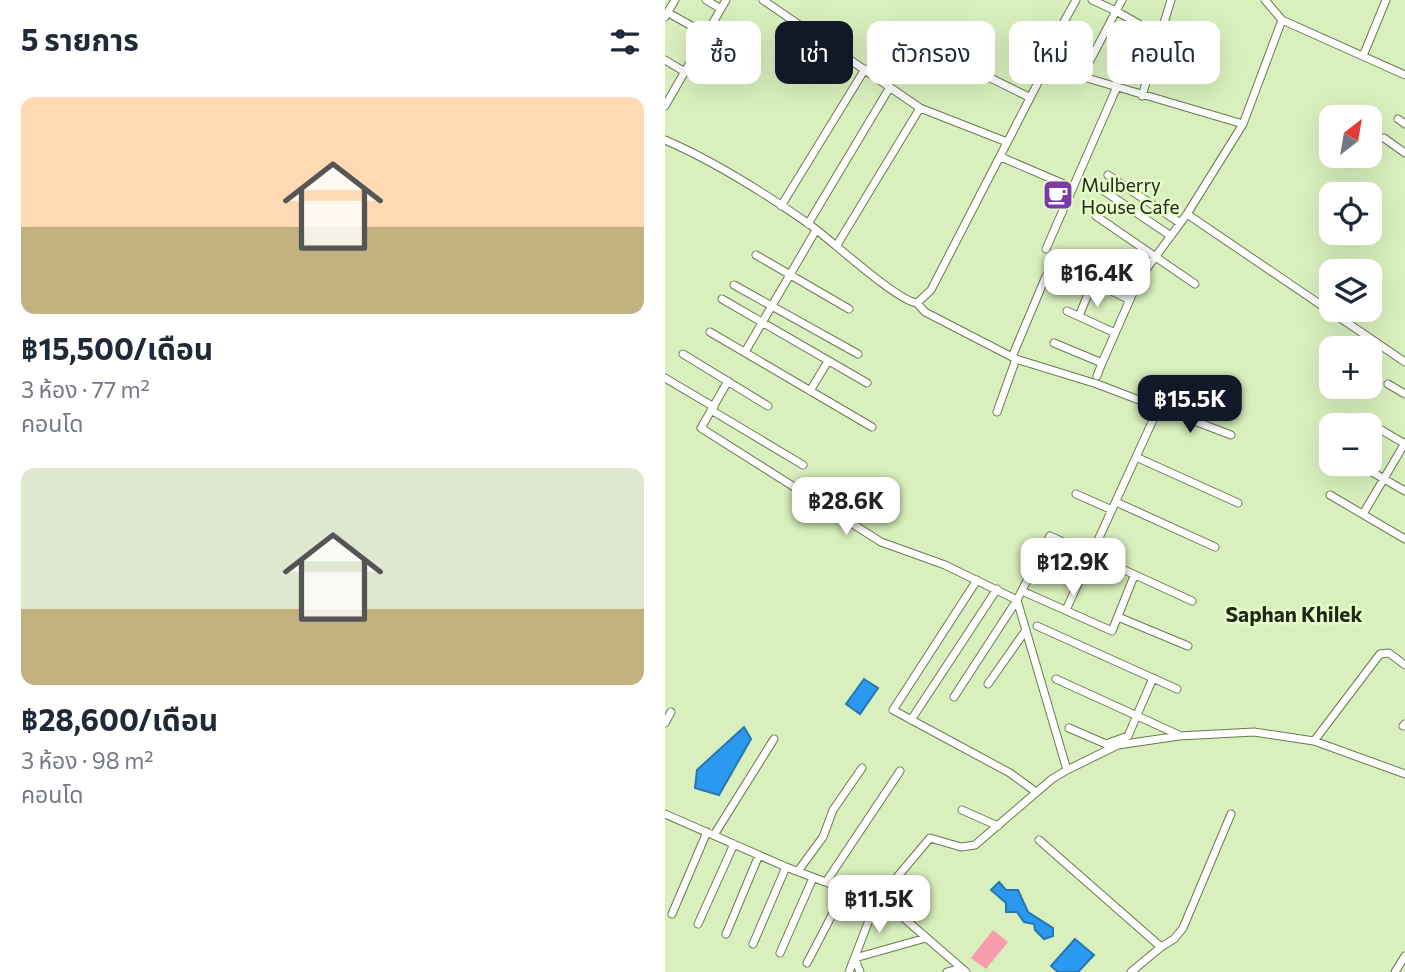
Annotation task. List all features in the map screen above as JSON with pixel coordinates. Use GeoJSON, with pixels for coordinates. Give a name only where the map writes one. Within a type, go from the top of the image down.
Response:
{"type":"FeatureCollection","features":[{"type":"Feature","properties":{"kind":"street"},"geometry":{"type":"LineString","coordinates":[[675,0],[669,16],[686,24]]}},
{"type":"Feature","properties":{"kind":"street"},"geometry":{"type":"LineString","coordinates":[[706,0],[721,9]]}},
{"type":"Feature","properties":{"kind":"street"},"geometry":{"type":"LineString","coordinates":[[714,21],[726,0]]}},
{"type":"Feature","properties":{"kind":"street"},"geometry":{"type":"LineString","coordinates":[[763,0],[920,108],[1007,142]]}},
{"type":"Feature","properties":{"kind":"street"},"geometry":{"type":"LineString","coordinates":[[1064,21],[1076,0]]}},
{"type":"Feature","properties":{"kind":"street"},"geometry":{"type":"LineString","coordinates":[[1092,0],[1132,21]]}},
{"type":"Feature","properties":{"kind":"street"},"geometry":{"type":"LineString","coordinates":[[1093,55],[1122,0]]}},
{"type":"Feature","properties":{"kind":"street"},"geometry":{"type":"LineString","coordinates":[[1165,21],[1171,0]]}},
{"type":"Feature","properties":{"kind":"street"},"geometry":{"type":"LineString","coordinates":[[1265,0],[1282,20],[1405,75]]}},
{"type":"Feature","properties":{"kind":"street"},"geometry":{"type":"LineString","coordinates":[[1363,56],[1386,0]]}},
{"type":"Feature","properties":{"kind":"street"},"geometry":{"type":"LineString","coordinates":[[1097,376],[1139,279],[1187,214],[1243,124],[1282,20]]}},
{"type":"Feature","properties":{"kind":"street"},"geometry":{"type":"LineString","coordinates":[[665,60],[685,72],[666,101]]}},
{"type":"Feature","properties":{"kind":"street"},"geometry":{"type":"LineString","coordinates":[[781,205],[865,69]]}},
{"type":"Feature","properties":{"kind":"street"},"geometry":{"type":"LineString","coordinates":[[995,80],[1029,97]]}},
{"type":"Feature","properties":{"kind":"street"},"geometry":{"type":"LineString","coordinates":[[1093,80],[1243,124]]}},
{"type":"Feature","properties":{"kind":"street"},"geometry":{"type":"LineString","coordinates":[[917,303],[931,290],[1037,84]]}},
{"type":"Feature","properties":{"kind":"street"},"geometry":{"type":"LineString","coordinates":[[1142,96],[1146,84]]}},
{"type":"Feature","properties":{"kind":"street"},"geometry":{"type":"LineString","coordinates":[[808,224],[890,87]]}},
{"type":"Feature","properties":{"kind":"street"},"geometry":{"type":"LineString","coordinates":[[1046,249],[1116,89]]}},
{"type":"Feature","properties":{"kind":"street"},"geometry":{"type":"LineString","coordinates":[[838,245],[920,108]]}},
{"type":"Feature","properties":{"kind":"street"},"geometry":{"type":"LineString","coordinates":[[1384,138],[1405,153]]}},
{"type":"Feature","properties":{"kind":"street"},"geometry":{"type":"LineString","coordinates":[[665,140],[731,172],[781,205],[838,245],[901,296],[917,303],[925,312],[1014,358],[1097,384],[1231,435]]}},
{"type":"Feature","properties":{"kind":"street"},"geometry":{"type":"LineString","coordinates":[[1001,157],[1073,188]]}},
{"type":"Feature","properties":{"kind":"street"},"geometry":{"type":"LineString","coordinates":[[1108,175],[1180,223]]}},
{"type":"Feature","properties":{"kind":"street"},"geometry":{"type":"LineString","coordinates":[[1101,188],[1171,236]]}},
{"type":"Feature","properties":{"kind":"street"},"geometry":{"type":"LineString","coordinates":[[1187,214],[1405,362]]}},
{"type":"Feature","properties":{"kind":"street"},"geometry":{"type":"LineString","coordinates":[[1096,216],[1195,284]]}},
{"type":"Feature","properties":{"kind":"street"},"geometry":{"type":"LineString","coordinates":[[745,352],[816,230]]}},
{"type":"Feature","properties":{"kind":"street"},"geometry":{"type":"LineString","coordinates":[[757,255],[849,309]]}},
{"type":"Feature","properties":{"kind":"street"},"geometry":{"type":"LineString","coordinates":[[1089,259],[1081,276],[1130,300]]}},
{"type":"Feature","properties":{"kind":"street"},"geometry":{"type":"LineString","coordinates":[[997,412],[1014,358],[1046,276]]}},
{"type":"Feature","properties":{"kind":"street"},"geometry":{"type":"LineString","coordinates":[[1079,316],[1093,282]]}},
{"type":"Feature","properties":{"kind":"street"},"geometry":{"type":"LineString","coordinates":[[734,285],[858,354]]}},
{"type":"Feature","properties":{"kind":"street"},"geometry":{"type":"LineString","coordinates":[[722,299],[867,383]]}},
{"type":"Feature","properties":{"kind":"street"},"geometry":{"type":"LineString","coordinates":[[1067,311],[1115,332]]}},
{"type":"Feature","properties":{"kind":"street"},"geometry":{"type":"LineString","coordinates":[[710,332],[872,427]]}},
{"type":"Feature","properties":{"kind":"street"},"geometry":{"type":"LineString","coordinates":[[1054,343],[1102,363]]}},
{"type":"Feature","properties":{"kind":"street"},"geometry":{"type":"LineString","coordinates":[[683,354],[768,406]]}},
{"type":"Feature","properties":{"kind":"street"},"geometry":{"type":"LineString","coordinates":[[810,391],[828,361]]}},
{"type":"Feature","properties":{"kind":"street"},"geometry":{"type":"LineString","coordinates":[[665,378],[803,465]]}},
{"type":"Feature","properties":{"kind":"street"},"geometry":{"type":"LineString","coordinates":[[728,382],[701,428],[881,542],[977,580],[1017,600],[1067,770]]}},
{"type":"Feature","properties":{"kind":"street"},"geometry":{"type":"LineString","coordinates":[[1388,384],[1405,394]]}},
{"type":"Feature","properties":{"kind":"street"},"geometry":{"type":"LineString","coordinates":[[1066,611],[1158,409]]}},
{"type":"Feature","properties":{"kind":"street"},"geometry":{"type":"LineString","coordinates":[[1363,514],[1405,444],[1382,430]]}},
{"type":"Feature","properties":{"kind":"street"},"geometry":{"type":"LineString","coordinates":[[1136,457],[1238,503]]}},
{"type":"Feature","properties":{"kind":"street"},"geometry":{"type":"LineString","coordinates":[[1379,476],[1405,491]]}},
{"type":"Feature","properties":{"kind":"street"},"geometry":{"type":"LineString","coordinates":[[1076,494],[1112,510]]}},
{"type":"Feature","properties":{"kind":"street"},"geometry":{"type":"LineString","coordinates":[[1330,495],[1405,539]]}},
{"type":"Feature","properties":{"kind":"street"},"geometry":{"type":"LineString","coordinates":[[1115,502],[1215,547]]}},
{"type":"Feature","properties":{"kind":"street"},"geometry":{"type":"LineString","coordinates":[[954,697],[1017,600],[1050,536],[1192,601]]}},
{"type":"Feature","properties":{"kind":"street"},"geometry":{"type":"LineString","coordinates":[[1021,591],[1112,631],[1134,576]]}},
{"type":"Feature","properties":{"kind":"street"},"geometry":{"type":"LineString","coordinates":[[977,580],[893,709],[1010,773],[1036,792]]}},
{"type":"Feature","properties":{"kind":"street"},"geometry":{"type":"LineString","coordinates":[[911,720],[997,590]]}},
{"type":"Feature","properties":{"kind":"street"},"geometry":{"type":"LineString","coordinates":[[1118,617],[1188,646]]}},
{"type":"Feature","properties":{"kind":"street"},"geometry":{"type":"LineString","coordinates":[[1037,626],[1177,689]]}},
{"type":"Feature","properties":{"kind":"street"},"geometry":{"type":"LineString","coordinates":[[988,684],[1026,630]]}},
{"type":"Feature","properties":{"kind":"street"},"geometry":{"type":"LineString","coordinates":[[1314,741],[1380,654],[1389,653],[1405,665]]}},
{"type":"Feature","properties":{"kind":"street"},"geometry":{"type":"LineString","coordinates":[[1069,728],[1106,744],[1128,736],[1153,678]]}},
{"type":"Feature","properties":{"kind":"street"},"geometry":{"type":"LineString","coordinates":[[1056,680],[1179,736]]}},
{"type":"Feature","properties":{"kind":"street"},"geometry":{"type":"LineString","coordinates":[[665,723],[671,712]]}},
{"type":"Feature","properties":{"kind":"street"},"geometry":{"type":"LineString","coordinates":[[849,972],[876,902],[930,838],[969,847],[1067,770],[1118,745],[1179,736],[1254,732],[1314,741],[1405,774]]}},
{"type":"Feature","properties":{"kind":"street"},"geometry":{"type":"LineString","coordinates":[[672,914],[711,834],[773,739]]}},
{"type":"Feature","properties":{"kind":"street"},"geometry":{"type":"LineString","coordinates":[[798,872],[823,837],[833,810],[862,768]]}},
{"type":"Feature","properties":{"kind":"street"},"geometry":{"type":"LineString","coordinates":[[826,882],[899,771]]}},
{"type":"Feature","properties":{"kind":"street"},"geometry":{"type":"LineString","coordinates":[[962,810],[998,826]]}},
{"type":"Feature","properties":{"kind":"street"},"geometry":{"type":"LineString","coordinates":[[665,814],[798,872],[891,907],[963,970]]}},
{"type":"Feature","properties":{"kind":"street"},"geometry":{"type":"LineString","coordinates":[[1131,972],[1174,939],[1183,928],[1231,814]]}},
{"type":"Feature","properties":{"kind":"street"},"geometry":{"type":"LineString","coordinates":[[1039,840],[1161,947]]}},
{"type":"Feature","properties":{"kind":"street"},"geometry":{"type":"LineString","coordinates":[[698,924],[734,844]]}},
{"type":"Feature","properties":{"kind":"street"},"geometry":{"type":"LineString","coordinates":[[726,934],[759,855]]}},
{"type":"Feature","properties":{"kind":"street"},"geometry":{"type":"LineString","coordinates":[[753,944],[786,867]]}},
{"type":"Feature","properties":{"kind":"street"},"geometry":{"type":"LineString","coordinates":[[780,953],[813,878]]}},
{"type":"Feature","properties":{"kind":"street"},"geometry":{"type":"LineString","coordinates":[[807,963],[845,890]]}},
{"type":"Feature","properties":{"kind":"street"},"geometry":{"type":"LineString","coordinates":[[855,958],[926,938]]}},
{"type":"Feature","properties":{"kind":"street"},"geometry":{"type":"LineString","coordinates":[[1395,972],[1405,956]]}},
{"type":"Feature","properties":{"kind":"street"},"geometry":{"type":"LineString","coordinates":[[855,958],[860,972]]}},
{"type":"Feature","properties":{"kind":"street"},"geometry":{"type":"LineString","coordinates":[[947,972],[963,970]]}},
{"type":"Feature","properties":{"kind":"shaded area"},"geometry":{"type":"Polygon","coordinates":[[[993,930],[1008,942],[986,969],[971,958],[993,930]]]}},
{"type":"Feature","properties":{"kind":"water"},"geometry":{"type":"Polygon","coordinates":[[[864,679],[878,688],[860,714],[846,704],[864,679]]]}},
{"type":"Feature","properties":{"kind":"water"},"geometry":{"type":"Polygon","coordinates":[[[744,727],[751,739],[719,795],[695,788],[697,770],[744,727]]]}},
{"type":"Feature","properties":{"kind":"water"},"geometry":{"type":"Polygon","coordinates":[[[999,882],[1006,890],[1018,890],[1028,912],[1053,928],[1053,936],[1044,939],[1035,930],[1034,924],[1024,922],[1017,912],[1006,912],[1006,903],[991,890],[999,882]]]}},
{"type":"Feature","properties":{"kind":"water"},"geometry":{"type":"Polygon","coordinates":[[[1075,939],[1094,955],[1078,972],[1058,972],[1051,966],[1075,939]]]}},
{"type":"Feature","properties":{"kind":"place","name":"Mulberry House Cafe"},"geometry":{"type":"Point","coordinates":[1058,195]}},
{"type":"Feature","properties":{"kind":"district","name":"Saphan Khilek"},"geometry":{"type":"Point","coordinates":[1294,613]}}]}
